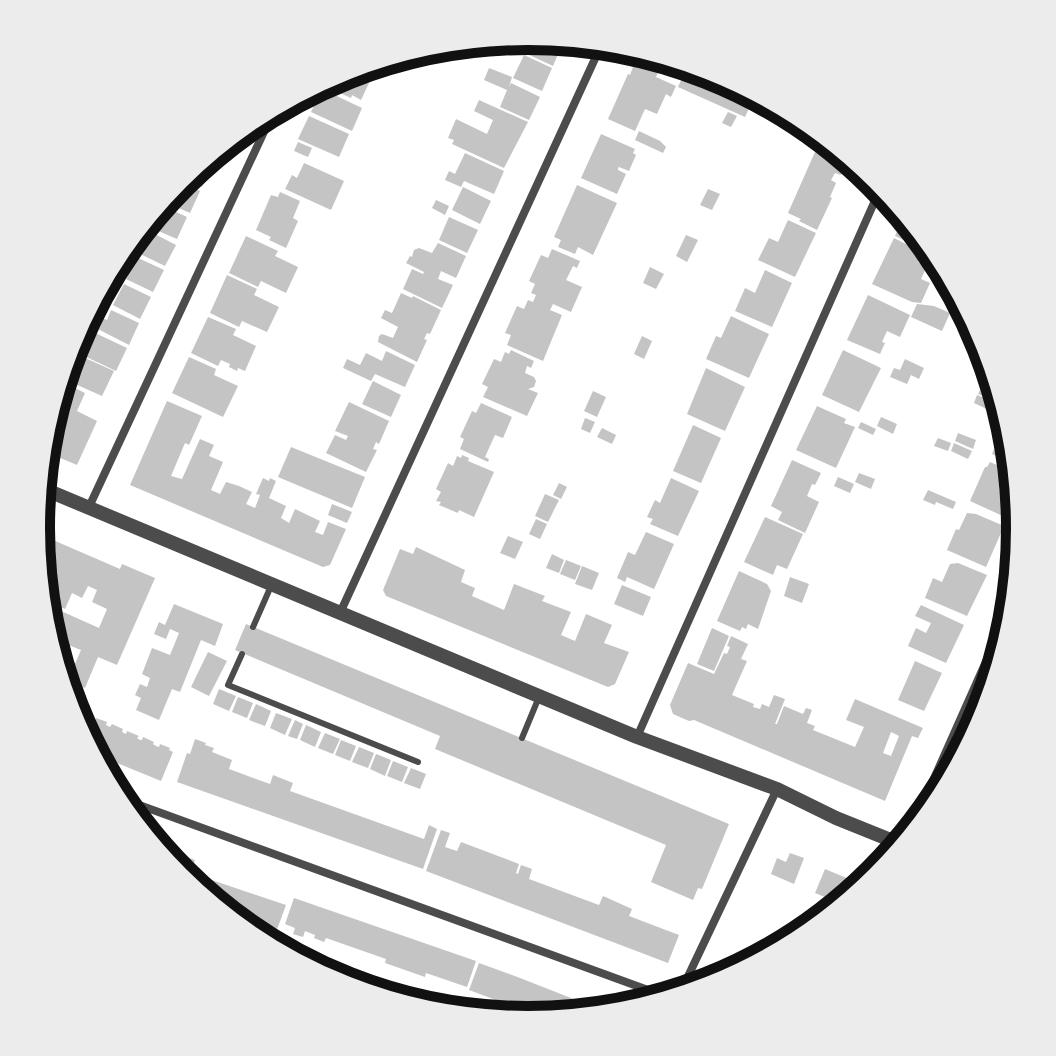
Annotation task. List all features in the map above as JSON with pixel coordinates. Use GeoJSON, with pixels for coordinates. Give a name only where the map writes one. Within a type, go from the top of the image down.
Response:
{"type":"FeatureCollection","features":[{"type":"Feature","properties":{"kind":"street"},"geometry":{"type":"LineString","coordinates":[[340,613],[597,55]]}},
{"type":"Feature","properties":{"kind":"street"},"geometry":{"type":"LineString","coordinates":[[89,507],[265,129]]}},
{"type":"Feature","properties":{"kind":"street"},"geometry":{"type":"LineString","coordinates":[[637,737],[875,200]]}},
{"type":"Feature","properties":{"kind":"street"},"geometry":{"type":"LineString","coordinates":[[51,493],[539,697],[777,789],[890,840]]}},
{"type":"Feature","properties":{"kind":"street"},"geometry":{"type":"LineString","coordinates":[[932,782],[989,654]]}},
{"type":"Feature","properties":{"kind":"street"},"geometry":{"type":"LineString","coordinates":[[687,979],[777,789]]}},
{"type":"Feature","properties":{"kind":"street"},"geometry":{"type":"LineString","coordinates":[[139,805],[650,991]]}},
{"type":"Feature","properties":{"kind":"lane"},"geometry":{"type":"LineString","coordinates":[[253,627],[271,586]]}},
{"type":"Feature","properties":{"kind":"lane"},"geometry":{"type":"LineString","coordinates":[[242,654],[228,685],[418,762]]}},
{"type":"Feature","properties":{"kind":"lane"},"geometry":{"type":"LineString","coordinates":[[522,738],[539,697]]}},
{"type":"Feature","properties":{"kind":"lane"},"geometry":{"type":"LineString","coordinates":[[953,736],[958,738]]}},
{"type":"Feature","properties":{"kind":"building"},"geometry":{"type":"Polygon","coordinates":[[[526,50],[560,51],[553,66],[525,53],[526,50]]]}},
{"type":"Feature","properties":{"kind":"building"},"geometry":{"type":"Polygon","coordinates":[[[524,55],[552,68],[542,91],[513,78],[524,55]]]}},
{"type":"Feature","properties":{"kind":"building"},"geometry":{"type":"Polygon","coordinates":[[[632,61],[660,68],[656,77],[676,86],[671,97],[666,94],[657,114],[645,109],[635,131],[608,119],[630,75],[633,67],[630,66],[632,61]]]}},
{"type":"Feature","properties":{"kind":"building"},"geometry":{"type":"Polygon","coordinates":[[[489,68],[512,77],[509,87],[511,83],[540,97],[529,120],[500,107],[507,90],[484,80],[489,68]]]}},
{"type":"Feature","properties":{"kind":"building"},"geometry":{"type":"Polygon","coordinates":[[[683,75],[750,105],[745,117],[678,87],[683,75]]]}},
{"type":"Feature","properties":{"kind":"building"},"geometry":{"type":"Polygon","coordinates":[[[360,80],[369,83],[361,100],[352,95],[351,98],[335,91],[360,80]]]}},
{"type":"Feature","properties":{"kind":"building"},"geometry":{"type":"Polygon","coordinates":[[[330,93],[362,108],[352,131],[311,112],[317,99],[330,93]]]}},
{"type":"Feature","properties":{"kind":"building"},"geometry":{"type":"Polygon","coordinates":[[[479,100],[528,122],[504,168],[452,144],[454,140],[448,138],[456,119],[487,134],[493,120],[474,111],[479,100]]]}},
{"type":"Feature","properties":{"kind":"building"},"geometry":{"type":"Polygon","coordinates":[[[728,112],[737,116],[731,127],[722,123],[728,112]]]}},
{"type":"Feature","properties":{"kind":"building"},"geometry":{"type":"Polygon","coordinates":[[[309,116],[349,134],[339,157],[298,139],[309,116]]]}},
{"type":"Feature","properties":{"kind":"building"},"geometry":{"type":"Polygon","coordinates":[[[639,131],[660,141],[666,147],[663,153],[635,140],[639,131]]]}},
{"type":"Feature","properties":{"kind":"building"},"geometry":{"type":"Polygon","coordinates":[[[601,134],[635,149],[633,153],[636,155],[629,171],[618,168],[626,174],[617,194],[581,178],[601,134]]]}},
{"type":"Feature","properties":{"kind":"building"},"geometry":{"type":"Polygon","coordinates":[[[298,142],[312,148],[308,157],[294,151],[298,142]]]}},
{"type":"Feature","properties":{"kind":"building"},"geometry":{"type":"Polygon","coordinates":[[[815,152],[843,169],[841,175],[835,173],[831,180],[836,183],[832,198],[817,230],[788,213],[815,152]]]}},
{"type":"Feature","properties":{"kind":"building"},"geometry":{"type":"Polygon","coordinates":[[[465,153],[504,171],[494,194],[464,181],[461,187],[445,180],[449,171],[455,174],[465,153]]]}},
{"type":"Feature","properties":{"kind":"building"},"geometry":{"type":"Polygon","coordinates":[[[304,163],[344,181],[331,210],[285,189],[292,175],[297,178],[304,163]]]}},
{"type":"Feature","properties":{"kind":"building"},"geometry":{"type":"Polygon","coordinates":[[[208,173],[202,187],[196,184],[208,173]]]}},
{"type":"Feature","properties":{"kind":"building"},"geometry":{"type":"Polygon","coordinates":[[[577,185],[617,203],[593,255],[578,247],[575,254],[558,247],[561,240],[554,237],[577,185]]]}},
{"type":"Feature","properties":{"kind":"building"},"geometry":{"type":"Polygon","coordinates":[[[463,187],[491,201],[480,224],[452,210],[463,187]]]}},
{"type":"Feature","properties":{"kind":"building"},"geometry":{"type":"Polygon","coordinates":[[[192,188],[200,191],[190,213],[175,206],[192,188]]]}},
{"type":"Feature","properties":{"kind":"building"},"geometry":{"type":"Polygon","coordinates":[[[708,189],[720,194],[712,210],[700,205],[708,189]]]}},
{"type":"Feature","properties":{"kind":"building"},"geometry":{"type":"Polygon","coordinates":[[[280,192],[300,201],[293,218],[298,221],[286,248],[256,230],[271,195],[278,197],[280,192]]]}},
{"type":"Feature","properties":{"kind":"building"},"geometry":{"type":"Polygon","coordinates":[[[436,200],[449,206],[445,215],[432,208],[436,200]]]}},
{"type":"Feature","properties":{"kind":"building"},"geometry":{"type":"Polygon","coordinates":[[[172,210],[187,217],[177,239],[155,230],[172,210]]]}},
{"type":"Feature","properties":{"kind":"building"},"geometry":{"type":"Polygon","coordinates":[[[449,217],[478,230],[467,253],[439,240],[449,217]]]}},
{"type":"Feature","properties":{"kind":"building"},"geometry":{"type":"Polygon","coordinates":[[[788,220],[816,233],[795,277],[758,260],[769,238],[778,242],[788,220]]]}},
{"type":"Feature","properties":{"kind":"building"},"geometry":{"type":"Polygon","coordinates":[[[899,227],[912,244],[895,236],[899,227]]]}},
{"type":"Feature","properties":{"kind":"building"},"geometry":{"type":"Polygon","coordinates":[[[152,233],[176,245],[165,266],[138,253],[152,233]]]}},
{"type":"Feature","properties":{"kind":"building"},"geometry":{"type":"Polygon","coordinates":[[[686,235],[698,240],[687,262],[676,256],[686,235]]]}},
{"type":"Feature","properties":{"kind":"building"},"geometry":{"type":"Polygon","coordinates":[[[246,236],[278,251],[275,256],[298,267],[286,293],[261,281],[258,287],[229,273],[246,236]]]}},
{"type":"Feature","properties":{"kind":"building"},"geometry":{"type":"Polygon","coordinates":[[[894,238],[915,249],[920,256],[918,262],[927,266],[921,279],[930,283],[921,303],[872,284],[894,238]]]}},
{"type":"Feature","properties":{"kind":"building"},"geometry":{"type":"Polygon","coordinates":[[[438,243],[466,256],[456,278],[441,271],[438,279],[453,285],[442,308],[403,289],[412,269],[424,272],[406,263],[414,250],[419,248],[432,253],[438,243]]]}},
{"type":"Feature","properties":{"kind":"building"},"geometry":{"type":"Polygon","coordinates":[[[552,249],[580,261],[577,268],[573,266],[566,280],[582,287],[571,312],[553,304],[550,310],[562,315],[543,361],[507,345],[511,335],[505,333],[517,306],[524,309],[528,300],[533,302],[536,295],[531,293],[535,284],[529,281],[541,255],[548,258],[552,249]]]}},
{"type":"Feature","properties":{"kind":"building"},"geometry":{"type":"Polygon","coordinates":[[[136,257],[164,270],[153,292],[126,279],[136,257]]]}},
{"type":"Feature","properties":{"kind":"building"},"geometry":{"type":"Polygon","coordinates":[[[650,267],[664,274],[656,289],[643,283],[650,267]]]}},
{"type":"Feature","properties":{"kind":"building"},"geometry":{"type":"Polygon","coordinates":[[[765,270],[792,283],[772,327],[735,311],[745,288],[755,293],[765,270]]]}},
{"type":"Feature","properties":{"kind":"building"},"geometry":{"type":"Polygon","coordinates":[[[227,275],[257,289],[254,295],[279,307],[267,332],[242,321],[239,327],[210,313],[227,275]]]}},
{"type":"Feature","properties":{"kind":"building"},"geometry":{"type":"Polygon","coordinates":[[[124,284],[151,297],[140,319],[113,305],[124,284]]]}},
{"type":"Feature","properties":{"kind":"building"},"geometry":{"type":"Polygon","coordinates":[[[401,293],[441,310],[430,334],[427,333],[424,339],[427,340],[417,362],[378,342],[382,334],[393,338],[398,327],[381,318],[385,310],[392,313],[401,293]]]}},
{"type":"Feature","properties":{"kind":"building"},"geometry":{"type":"Polygon","coordinates":[[[868,295],[910,315],[900,337],[887,331],[880,354],[847,340],[868,295]]]}},
{"type":"Feature","properties":{"kind":"building"},"geometry":{"type":"Polygon","coordinates":[[[917,304],[934,306],[950,313],[942,331],[911,317],[917,304]]]}},
{"type":"Feature","properties":{"kind":"building"},"geometry":{"type":"Polygon","coordinates":[[[111,310],[139,323],[129,345],[94,327],[99,317],[107,320],[111,310]]]}},
{"type":"Feature","properties":{"kind":"building"},"geometry":{"type":"Polygon","coordinates":[[[731,316],[769,334],[749,378],[706,359],[716,336],[721,338],[731,316]]]}},
{"type":"Feature","properties":{"kind":"building"},"geometry":{"type":"Polygon","coordinates":[[[208,317],[236,329],[233,335],[256,346],[245,371],[238,368],[237,371],[221,360],[218,366],[191,353],[208,317]]]}},
{"type":"Feature","properties":{"kind":"building"},"geometry":{"type":"Polygon","coordinates":[[[92,332],[127,348],[116,371],[82,355],[92,332]]]}},
{"type":"Feature","properties":{"kind":"building"},"geometry":{"type":"Polygon","coordinates":[[[642,336],[652,341],[644,359],[634,354],[642,336]]]}},
{"type":"Feature","properties":{"kind":"building"},"geometry":{"type":"Polygon","coordinates":[[[511,350],[534,361],[531,368],[527,366],[525,373],[536,381],[534,387],[528,389],[538,393],[527,416],[483,397],[488,387],[482,384],[494,359],[501,362],[505,352],[509,354],[511,350]]]}},
{"type":"Feature","properties":{"kind":"building"},"geometry":{"type":"Polygon","coordinates":[[[843,350],[881,368],[859,412],[822,395],[843,350]]]}},
{"type":"Feature","properties":{"kind":"building"},"geometry":{"type":"Polygon","coordinates":[[[386,351],[415,365],[405,387],[375,374],[371,381],[343,368],[347,359],[360,365],[366,353],[382,361],[386,351]]]}},
{"type":"Feature","properties":{"kind":"building"},"geometry":{"type":"Polygon","coordinates":[[[82,356],[114,371],[102,396],[72,383],[82,356]]]}},
{"type":"Feature","properties":{"kind":"building"},"geometry":{"type":"Polygon","coordinates":[[[189,357],[216,369],[214,375],[238,386],[223,417],[172,393],[189,357]]]}},
{"type":"Feature","properties":{"kind":"building"},"geometry":{"type":"Polygon","coordinates":[[[905,359],[924,368],[919,379],[911,375],[907,384],[890,377],[894,368],[900,370],[905,359]]]}},
{"type":"Feature","properties":{"kind":"building"},"geometry":{"type":"Polygon","coordinates":[[[706,368],[745,387],[725,431],[687,414],[706,368]]]}},
{"type":"Feature","properties":{"kind":"building"},"geometry":{"type":"Polygon","coordinates":[[[373,381],[401,395],[391,417],[362,404],[373,381]]]}},
{"type":"Feature","properties":{"kind":"building"},"geometry":{"type":"Polygon","coordinates":[[[982,386],[988,398],[978,394],[982,386]]]}},
{"type":"Feature","properties":{"kind":"building"},"geometry":{"type":"Polygon","coordinates":[[[75,388],[85,393],[77,411],[97,421],[77,465],[56,456],[67,405],[75,388]]]}},
{"type":"Feature","properties":{"kind":"building"},"geometry":{"type":"Polygon","coordinates":[[[593,391],[606,397],[597,417],[584,411],[593,391]]]}},
{"type":"Feature","properties":{"kind":"building"},"geometry":{"type":"Polygon","coordinates":[[[977,395],[989,400],[991,410],[991,411],[974,403],[977,395]]]}},
{"type":"Feature","properties":{"kind":"building"},"geometry":{"type":"Polygon","coordinates":[[[167,401],[202,416],[189,445],[185,443],[171,476],[182,479],[200,439],[214,445],[209,456],[223,462],[211,490],[220,494],[226,482],[239,486],[252,492],[246,504],[255,508],[260,495],[256,494],[263,478],[269,481],[270,478],[276,481],[269,498],[286,506],[281,518],[289,523],[295,509],[320,521],[315,532],[323,535],[328,522],[346,529],[330,565],[323,567],[130,485],[167,401]]]}},
{"type":"Feature","properties":{"kind":"building"},"geometry":{"type":"Polygon","coordinates":[[[349,402],[389,421],[379,444],[376,442],[373,449],[377,450],[366,472],[326,453],[335,435],[346,440],[348,436],[335,431],[349,402]]]}},
{"type":"Feature","properties":{"kind":"building"},"geometry":{"type":"Polygon","coordinates":[[[481,403],[512,417],[503,438],[495,435],[485,457],[489,459],[488,462],[460,449],[464,439],[460,437],[472,411],[476,413],[481,403]]]}},
{"type":"Feature","properties":{"kind":"building"},"geometry":{"type":"Polygon","coordinates":[[[817,406],[846,419],[844,423],[855,427],[836,468],[796,450],[817,406]]]}},
{"type":"Feature","properties":{"kind":"building"},"geometry":{"type":"Polygon","coordinates":[[[881,417],[897,424],[893,434],[877,426],[881,417]]]}},
{"type":"Feature","properties":{"kind":"building"},"geometry":{"type":"Polygon","coordinates":[[[585,418],[595,422],[590,433],[581,429],[585,418]]]}},
{"type":"Feature","properties":{"kind":"building"},"geometry":{"type":"Polygon","coordinates":[[[861,422],[876,429],[873,435],[858,428],[861,422]]]}},
{"type":"Feature","properties":{"kind":"building"},"geometry":{"type":"Polygon","coordinates":[[[693,425],[721,438],[701,483],[673,471],[693,425]]]}},
{"type":"Feature","properties":{"kind":"building"},"geometry":{"type":"Polygon","coordinates":[[[602,428],[616,435],[612,444],[597,437],[602,428]]]}},
{"type":"Feature","properties":{"kind":"building"},"geometry":{"type":"Polygon","coordinates":[[[958,433],[976,440],[973,449],[955,441],[958,433]]]}},
{"type":"Feature","properties":{"kind":"building"},"geometry":{"type":"Polygon","coordinates":[[[938,438],[951,443],[948,451],[934,446],[938,438]]]}},
{"type":"Feature","properties":{"kind":"building"},"geometry":{"type":"Polygon","coordinates":[[[998,440],[1001,458],[992,454],[998,440]]]}},
{"type":"Feature","properties":{"kind":"building"},"geometry":{"type":"Polygon","coordinates":[[[954,443],[972,451],[968,459],[951,451],[954,443]]]}},
{"type":"Feature","properties":{"kind":"building"},"geometry":{"type":"Polygon","coordinates":[[[291,447],[365,477],[352,508],[278,477],[291,447]]]}},
{"type":"Feature","properties":{"kind":"building"},"geometry":{"type":"Polygon","coordinates":[[[462,455],[469,458],[468,461],[494,472],[474,517],[439,505],[441,502],[436,501],[441,492],[436,489],[448,463],[453,466],[457,456],[461,458],[462,455]]]}},
{"type":"Feature","properties":{"kind":"building"},"geometry":{"type":"Polygon","coordinates":[[[792,460],[821,473],[807,496],[819,502],[805,533],[778,520],[782,512],[771,506],[792,460]]]}},
{"type":"Feature","properties":{"kind":"building"},"geometry":{"type":"Polygon","coordinates":[[[990,462],[1002,467],[1005,517],[970,501],[990,462]]]}},
{"type":"Feature","properties":{"kind":"building"},"geometry":{"type":"Polygon","coordinates":[[[859,473],[875,479],[871,489],[855,482],[859,473]]]}},
{"type":"Feature","properties":{"kind":"building"},"geometry":{"type":"Polygon","coordinates":[[[838,477],[854,484],[850,493],[834,486],[838,477]]]}},
{"type":"Feature","properties":{"kind":"building"},"geometry":{"type":"Polygon","coordinates":[[[671,478],[699,491],[678,536],[650,524],[653,519],[647,517],[655,500],[660,503],[671,478]]]}},
{"type":"Feature","properties":{"kind":"building"},"geometry":{"type":"Polygon","coordinates":[[[559,483],[567,487],[561,499],[553,495],[559,483]]]}},
{"type":"Feature","properties":{"kind":"building"},"geometry":{"type":"Polygon","coordinates":[[[928,490],[956,502],[953,509],[923,500],[928,490]]]}},
{"type":"Feature","properties":{"kind":"building"},"geometry":{"type":"Polygon","coordinates":[[[545,494],[559,500],[548,522],[535,516],[545,494]]]}},
{"type":"Feature","properties":{"kind":"building"},"geometry":{"type":"Polygon","coordinates":[[[332,504],[352,512],[347,523],[328,515],[332,504]]]}},
{"type":"Feature","properties":{"kind":"building"},"geometry":{"type":"Polygon","coordinates":[[[967,513],[1004,526],[986,567],[947,550],[967,513]]]}},
{"type":"Feature","properties":{"kind":"building"},"geometry":{"type":"Polygon","coordinates":[[[765,517],[803,534],[787,569],[777,565],[773,575],[744,562],[765,517]]]}},
{"type":"Feature","properties":{"kind":"building"},"geometry":{"type":"Polygon","coordinates":[[[536,519],[547,524],[540,539],[529,534],[536,519]]]}},
{"type":"Feature","properties":{"kind":"building"},"geometry":{"type":"Polygon","coordinates":[[[646,532],[674,544],[654,589],[627,577],[625,582],[617,578],[628,552],[635,555],[646,532]]]}},
{"type":"Feature","properties":{"kind":"building"},"geometry":{"type":"Polygon","coordinates":[[[508,536],[523,542],[515,559],[500,553],[508,536]]]}},
{"type":"Feature","properties":{"kind":"building"},"geometry":{"type":"Polygon","coordinates":[[[53,540],[120,569],[122,564],[155,578],[117,665],[98,657],[85,688],[76,684],[72,671],[81,650],[64,643],[57,609],[99,628],[107,609],[92,602],[97,590],[88,586],[82,598],[72,593],[65,609],[56,605],[51,546],[53,540]]]}},
{"type":"Feature","properties":{"kind":"building"},"geometry":{"type":"Polygon","coordinates":[[[416,547],[465,570],[461,582],[475,588],[472,596],[504,610],[514,584],[545,596],[542,601],[571,612],[561,635],[575,641],[586,614],[612,625],[604,643],[629,652],[615,684],[608,687],[386,596],[383,590],[400,549],[413,554],[416,547]]]}},
{"type":"Feature","properties":{"kind":"building"},"geometry":{"type":"Polygon","coordinates":[[[552,554],[564,560],[559,573],[546,568],[552,554]]]}},
{"type":"Feature","properties":{"kind":"building"},"geometry":{"type":"Polygon","coordinates":[[[566,560],[581,566],[575,580],[560,574],[566,560]]]}},
{"type":"Feature","properties":{"kind":"building"},"geometry":{"type":"Polygon","coordinates":[[[958,563],[987,575],[967,616],[925,598],[933,578],[942,582],[950,564],[958,563]]]}},
{"type":"Feature","properties":{"kind":"building"},"geometry":{"type":"Polygon","coordinates":[[[582,566],[599,573],[592,590],[575,584],[582,566]]]}},
{"type":"Feature","properties":{"kind":"building"},"geometry":{"type":"Polygon","coordinates":[[[739,571],[767,584],[771,591],[758,629],[748,624],[746,629],[742,627],[740,631],[717,621],[739,571]]]}},
{"type":"Feature","properties":{"kind":"building"},"geometry":{"type":"Polygon","coordinates":[[[790,577],[809,584],[802,603],[784,596],[790,577]]]}},
{"type":"Feature","properties":{"kind":"building"},"geometry":{"type":"Polygon","coordinates":[[[622,585],[651,597],[643,616],[614,604],[622,585]]]}},
{"type":"Feature","properties":{"kind":"building"},"geometry":{"type":"Polygon","coordinates":[[[174,604],[223,624],[215,646],[201,640],[180,692],[172,689],[159,720],[136,710],[141,698],[135,695],[140,684],[147,687],[150,678],[142,674],[152,648],[170,655],[179,633],[170,629],[166,639],[154,634],[159,622],[165,625],[174,604]]]}},
{"type":"Feature","properties":{"kind":"building"},"geometry":{"type":"Polygon","coordinates":[[[921,605],[964,625],[946,663],[908,646],[916,628],[926,633],[931,623],[915,616],[921,605]]]}},
{"type":"Feature","properties":{"kind":"building"},"geometry":{"type":"Polygon","coordinates":[[[246,624],[729,824],[702,889],[698,888],[693,900],[651,882],[666,845],[435,749],[440,736],[235,650],[246,624]]]}},
{"type":"Feature","properties":{"kind":"building"},"geometry":{"type":"Polygon","coordinates":[[[712,628],[729,636],[714,671],[697,664],[712,628]]]}},
{"type":"Feature","properties":{"kind":"building"},"geometry":{"type":"Polygon","coordinates":[[[731,636],[748,644],[741,659],[747,661],[732,695],[760,709],[762,704],[769,707],[774,695],[785,699],[775,724],[784,706],[803,714],[806,708],[812,710],[807,723],[815,726],[813,730],[855,747],[864,727],[846,720],[855,699],[923,728],[918,738],[912,736],[885,801],[694,720],[673,714],[670,705],[688,663],[714,674],[724,653],[727,654],[730,647],[727,646],[731,636]],[[891,732],[883,753],[891,756],[899,736],[891,732]]]}},
{"type":"Feature","properties":{"kind":"building"},"geometry":{"type":"Polygon","coordinates":[[[208,652],[227,661],[209,696],[191,687],[208,652]]]}},
{"type":"Feature","properties":{"kind":"building"},"geometry":{"type":"Polygon","coordinates":[[[915,661],[942,673],[924,711],[898,700],[915,661]]]}},
{"type":"Feature","properties":{"kind":"building"},"geometry":{"type":"Polygon","coordinates":[[[219,689],[236,696],[229,711],[213,704],[219,689]]]}},
{"type":"Feature","properties":{"kind":"building"},"geometry":{"type":"Polygon","coordinates":[[[238,697],[253,703],[247,718],[232,712],[238,697]]]}},
{"type":"Feature","properties":{"kind":"building"},"geometry":{"type":"Polygon","coordinates":[[[256,704],[271,711],[265,726],[249,720],[256,704]]]}},
{"type":"Feature","properties":{"kind":"building"},"geometry":{"type":"Polygon","coordinates":[[[276,713],[292,719],[285,735],[270,728],[276,713]]]}},
{"type":"Feature","properties":{"kind":"building"},"geometry":{"type":"Polygon","coordinates":[[[96,718],[107,722],[106,725],[110,727],[112,724],[123,729],[122,732],[126,734],[127,731],[139,736],[137,738],[140,740],[143,737],[156,746],[160,744],[170,748],[173,752],[161,781],[110,760],[92,723],[96,718]]]}},
{"type":"Feature","properties":{"kind":"building"},"geometry":{"type":"Polygon","coordinates":[[[295,720],[303,724],[297,739],[288,736],[295,720]]]}},
{"type":"Feature","properties":{"kind":"building"},"geometry":{"type":"Polygon","coordinates":[[[306,725],[321,732],[315,747],[300,740],[306,725]]]}},
{"type":"Feature","properties":{"kind":"building"},"geometry":{"type":"Polygon","coordinates":[[[325,733],[340,739],[333,754],[318,748],[325,733]]]}},
{"type":"Feature","properties":{"kind":"building"},"geometry":{"type":"Polygon","coordinates":[[[195,739],[214,748],[212,752],[232,760],[229,769],[270,784],[273,775],[293,783],[290,791],[424,839],[429,825],[437,829],[423,869],[177,782],[195,739]]]}},
{"type":"Feature","properties":{"kind":"building"},"geometry":{"type":"Polygon","coordinates":[[[341,740],[356,746],[350,761],[335,755],[341,740]]]}},
{"type":"Feature","properties":{"kind":"building"},"geometry":{"type":"Polygon","coordinates":[[[359,747],[374,753],[368,768],[352,762],[359,747]]]}},
{"type":"Feature","properties":{"kind":"building"},"geometry":{"type":"Polygon","coordinates":[[[376,754],[391,760],[385,776],[370,769],[376,754]]]}},
{"type":"Feature","properties":{"kind":"building"},"geometry":{"type":"Polygon","coordinates":[[[393,761],[408,767],[402,782],[387,776],[393,761]]]}},
{"type":"Feature","properties":{"kind":"building"},"geometry":{"type":"Polygon","coordinates":[[[411,768],[426,774],[420,789],[404,783],[411,768]]]}},
{"type":"Feature","properties":{"kind":"building"},"geometry":{"type":"Polygon","coordinates":[[[441,830],[450,833],[445,847],[457,851],[461,842],[519,864],[518,874],[521,865],[532,869],[529,879],[599,905],[603,896],[632,909],[629,916],[679,935],[668,963],[426,871],[441,830]]]}},
{"type":"Feature","properties":{"kind":"building"},"geometry":{"type":"Polygon","coordinates":[[[790,853],[804,858],[794,884],[771,874],[777,858],[786,862],[790,853]]]}},
{"type":"Feature","properties":{"kind":"building"},"geometry":{"type":"Polygon","coordinates":[[[180,855],[195,860],[192,868],[180,855]]]}},
{"type":"Feature","properties":{"kind":"building"},"geometry":{"type":"Polygon","coordinates":[[[825,869],[849,879],[851,873],[856,875],[829,899],[815,893],[825,869]]]}},
{"type":"Feature","properties":{"kind":"building"},"geometry":{"type":"Polygon","coordinates":[[[202,877],[286,905],[276,934],[237,907],[202,877]]]}},
{"type":"Feature","properties":{"kind":"building"},"geometry":{"type":"Polygon","coordinates":[[[294,898],[476,961],[467,987],[426,973],[425,977],[385,963],[386,959],[326,938],[324,942],[305,931],[303,937],[293,934],[295,928],[285,924],[294,898]]]}},
{"type":"Feature","properties":{"kind":"building"},"geometry":{"type":"Polygon","coordinates":[[[479,963],[583,1003],[510,1005],[469,990],[479,963]]]}}]}
